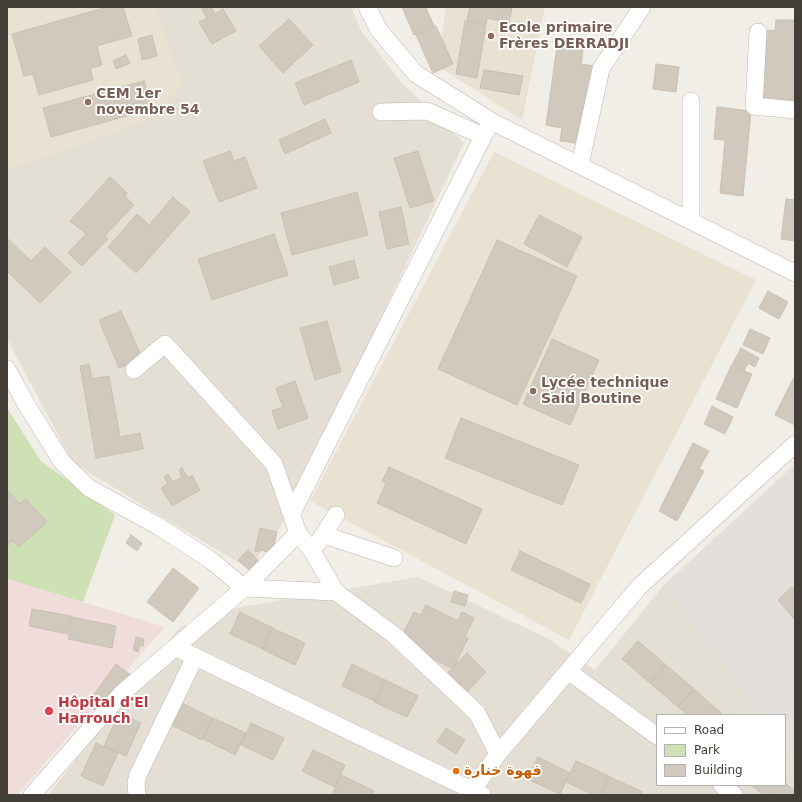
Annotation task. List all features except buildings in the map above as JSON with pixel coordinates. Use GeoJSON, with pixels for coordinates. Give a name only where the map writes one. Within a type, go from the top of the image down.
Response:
{"type":"FeatureCollection","features":[{"type":"Feature","properties":{"kind":"street"},"geometry":{"type":"LineString","coordinates":[[367,7],[379,30],[416,74],[491,121],[795,273]]}},
{"type":"Feature","properties":{"kind":"street"},"geometry":{"type":"LineString","coordinates":[[580,165],[601,69],[642,7]]}},
{"type":"Feature","properties":{"kind":"street"},"geometry":{"type":"LineString","coordinates":[[758,32],[754,106],[795,110]]}},
{"type":"Feature","properties":{"kind":"street"},"geometry":{"type":"LineString","coordinates":[[691,101],[691,221]]}},
{"type":"Feature","properties":{"kind":"street"},"geometry":{"type":"LineString","coordinates":[[382,112],[427,111],[483,136]]}},
{"type":"Feature","properties":{"kind":"street"},"geometry":{"type":"LineString","coordinates":[[292,514],[491,121]]}},
{"type":"Feature","properties":{"kind":"street"},"geometry":{"type":"LineString","coordinates":[[134,370],[165,344],[274,464],[298,534],[312,551],[336,592],[394,635],[477,713],[498,754]]}},
{"type":"Feature","properties":{"kind":"street"},"geometry":{"type":"LineString","coordinates":[[7,369],[26,404],[62,462],[89,488],[158,526],[212,561],[244,588],[336,592]]}},
{"type":"Feature","properties":{"kind":"street"},"geometry":{"type":"LineString","coordinates":[[175,647],[474,794],[498,754],[639,587],[795,444]]}},
{"type":"Feature","properties":{"kind":"street"},"geometry":{"type":"LineString","coordinates":[[312,551],[336,516]]}},
{"type":"Feature","properties":{"kind":"street"},"geometry":{"type":"LineString","coordinates":[[32,795],[121,694],[244,588],[298,534]]}},
{"type":"Feature","properties":{"kind":"street"},"geometry":{"type":"LineString","coordinates":[[324,535],[394,558]]}},
{"type":"Feature","properties":{"kind":"street"},"geometry":{"type":"LineString","coordinates":[[137,795],[136,783],[138,775],[195,658]]}},
{"type":"Feature","properties":{"kind":"street"},"geometry":{"type":"LineString","coordinates":[[568,671],[656,735]]}},
{"type":"Feature","properties":{"kind":"street"},"geometry":{"type":"LineString","coordinates":[[723,786],[734,795]]}},
{"type":"Feature","properties":{"kind":"shaded area"},"geometry":{"type":"Polygon","coordinates":[[[7,7],[351,7],[362,32],[402,83],[464,143],[282,525],[249,569],[73,463],[7,339],[7,7]]]}},
{"type":"Feature","properties":{"kind":"shaded area","name":"CEM 1er novembre 54"},"geometry":{"type":"Polygon","coordinates":[[[7,7],[156,7],[183,85],[154,118],[7,171],[7,7]]]}},
{"type":"Feature","properties":{"kind":"shaded area","name":"Ecole primaire Frères DERRADJI"},"geometry":{"type":"Polygon","coordinates":[[[446,7],[545,7],[522,120],[438,66],[446,7]]]}},
{"type":"Feature","properties":{"kind":"shaded area","name":"Lycée technique Said Boutine"},"geometry":{"type":"Polygon","coordinates":[[[494,152],[756,280],[569,640],[310,501],[494,152]]]}},
{"type":"Feature","properties":{"kind":"shaded area"},"geometry":{"type":"Polygon","coordinates":[[[795,464],[795,758],[786,746],[786,714],[761,714],[664,585],[795,464]]]}},
{"type":"Feature","properties":{"kind":"shaded area"},"geometry":{"type":"Polygon","coordinates":[[[418,577],[547,638],[595,670],[664,585],[761,714],[656,714],[656,786],[786,786],[786,746],[795,758],[795,795],[48,795],[180,627],[240,607],[418,577]]]}},
{"type":"Feature","properties":{"kind":"shaded area","name":"Hôpital d'El Harrouch"},"geometry":{"type":"Polygon","coordinates":[[[7,579],[165,627],[17,795],[7,795],[7,579]]]}},
{"type":"Feature","properties":{"kind":"green space"},"geometry":{"type":"Polygon","coordinates":[[[7,408],[41,461],[115,515],[83,602],[7,579],[7,408]]]}},
{"type":"Feature","properties":{"kind":"place","name":"Ecole primaire Frères DERRADJI"},"geometry":{"type":"Point","coordinates":[491,36]}},
{"type":"Feature","properties":{"kind":"place","name":"CEM 1er novembre 54"},"geometry":{"type":"Point","coordinates":[88,102]}},
{"type":"Feature","properties":{"kind":"place","name":"Lycée technique Said Boutine"},"geometry":{"type":"Point","coordinates":[533,391]}},
{"type":"Feature","properties":{"kind":"place","name":"Hôpital d'El Harrouch"},"geometry":{"type":"Point","coordinates":[49,711]}},
{"type":"Feature","properties":{"kind":"place","name":"قهوة خنارة"},"geometry":{"type":"Point","coordinates":[456,771]}}]}
